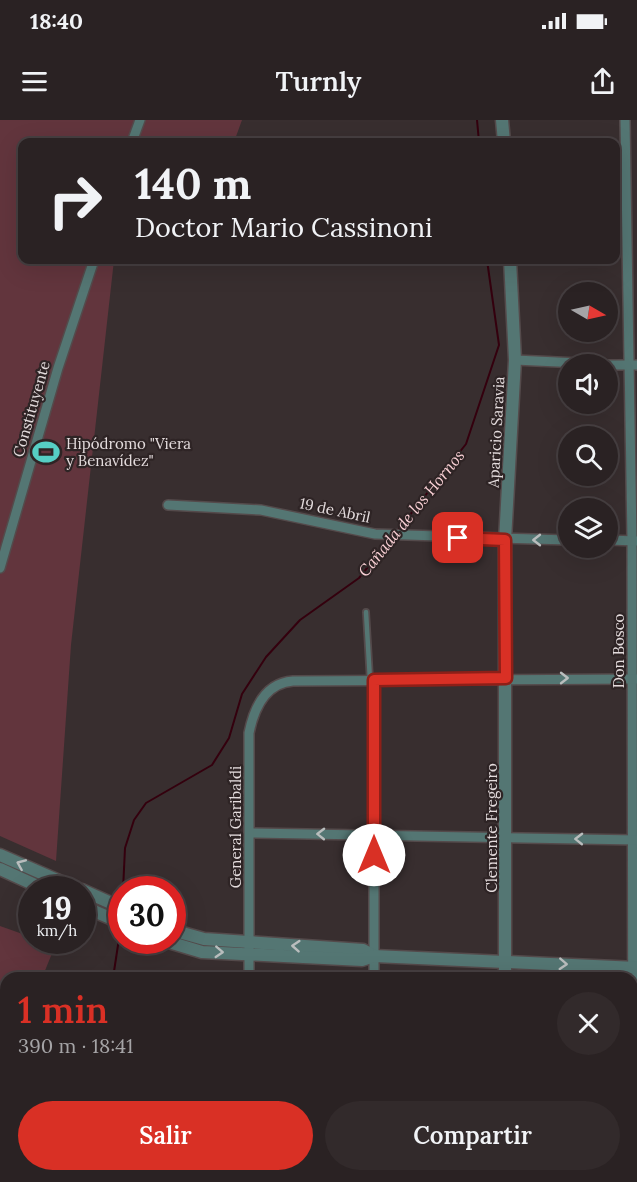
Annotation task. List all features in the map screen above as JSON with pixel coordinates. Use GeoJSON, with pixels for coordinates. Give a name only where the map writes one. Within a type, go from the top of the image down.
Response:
{"type":"FeatureCollection","features":[{"type":"Feature","properties":{"kind":"street"},"geometry":{"type":"LineString","coordinates":[[133,138],[140,120]]}},
{"type":"Feature","properties":{"kind":"street"},"geometry":{"type":"LineString","coordinates":[[502,120],[504,138]]}},
{"type":"Feature","properties":{"kind":"street","name":"Don Bosco"},"geometry":{"type":"LineString","coordinates":[[625,120],[626,193],[632,234],[635,541],[634,968]]}},
{"type":"Feature","properties":{"kind":"street"},"geometry":{"type":"LineString","coordinates":[[620,192],[626,193]]}},
{"type":"Feature","properties":{"kind":"street","name":"Constituyente"},"geometry":{"type":"LineString","coordinates":[[0,568],[58,368],[93,264]]}},
{"type":"Feature","properties":{"kind":"street","name":"Aparicio Saravia"},"geometry":{"type":"LineString","coordinates":[[506,678],[505,540],[515,360],[510,264]]}},
{"type":"Feature","properties":{"kind":"street"},"geometry":{"type":"LineString","coordinates":[[515,360],[558,362]]}},
{"type":"Feature","properties":{"kind":"street"},"geometry":{"type":"LineString","coordinates":[[618,365],[633,366]]}},
{"type":"Feature","properties":{"kind":"street","name":"19 de Abril"},"geometry":{"type":"LineString","coordinates":[[168,505],[261,510],[387,535],[558,540]]}},
{"type":"Feature","properties":{"kind":"street"},"geometry":{"type":"LineString","coordinates":[[618,540],[635,541]]}},
{"type":"Feature","properties":{"kind":"street","name":"Clemente Fregeiro"},"geometry":{"type":"LineString","coordinates":[[505,972],[506,678]]}},
{"type":"Feature","properties":{"kind":"street"},"geometry":{"type":"LineString","coordinates":[[374,972],[372,680],[635,679]]}},
{"type":"Feature","properties":{"kind":"street","name":"General Garibaldi"},"geometry":{"type":"LineString","coordinates":[[249,972],[249,733],[261,701],[276,684],[293,681],[372,680]]}},
{"type":"Feature","properties":{"kind":"street"},"geometry":{"type":"LineString","coordinates":[[250,833],[635,840]]}},
{"type":"Feature","properties":{"kind":"street"},"geometry":{"type":"LineString","coordinates":[[0,855],[49,876]]}},
{"type":"Feature","properties":{"kind":"street"},"geometry":{"type":"LineString","coordinates":[[0,869],[18,877]]}},
{"type":"Feature","properties":{"kind":"street"},"geometry":{"type":"LineString","coordinates":[[186,934],[250,948]]}},
{"type":"Feature","properties":{"kind":"street"},"geometry":{"type":"LineString","coordinates":[[186,948],[193,950],[250,948],[363,950],[374,956],[634,968]]}},
{"type":"Feature","properties":{"kind":"lane"},"geometry":{"type":"LineString","coordinates":[[366,612],[372,680]]}},
{"type":"Feature","properties":{"kind":"shaded area","name":"Hipódromo \"Viera y Benavídez\""},"geometry":{"type":"Polygon","coordinates":[[[0,120],[242,120],[235,138],[18,138],[18,264],[114,264],[71,645],[56,861],[0,836],[0,120]]]}},
{"type":"Feature","properties":{"kind":"shaded area"},"geometry":{"type":"Polygon","coordinates":[[[0,926],[18,932],[18,954],[52,954],[44,972],[0,972],[0,926]]]}},
{"type":"Feature","properties":{"kind":"waterway","name":"Cañada de los Hornos"},"geometry":{"type":"LineString","coordinates":[[477,120],[479,138]]}},
{"type":"Feature","properties":{"kind":"waterway","name":"Cañada de los Hornos"},"geometry":{"type":"LineString","coordinates":[[398,530],[466,444],[499,345],[488,264]]}},
{"type":"Feature","properties":{"kind":"waterway","name":"Cañada de los Hornos"},"geometry":{"type":"LineString","coordinates":[[124,876],[125,848],[134,820],[146,803],[212,765],[229,738],[242,694],[266,657],[300,620],[359,578],[392,537]]}},
{"type":"Feature","properties":{"kind":"waterway","name":"Cañada de los Hornos"},"geometry":{"type":"LineString","coordinates":[[114,972],[117,954]]}},
{"type":"Feature","properties":{"kind":"place","name":"Hipódromo \"Viera y Benavídez\""},"geometry":{"type":"Point","coordinates":[46,452]}},
{"type":"Feature","properties":{"kind":"route"},"geometry":{"type":"LineString","coordinates":[[374,855],[374,680],[506,678],[505,540],[458,538]]}}]}
